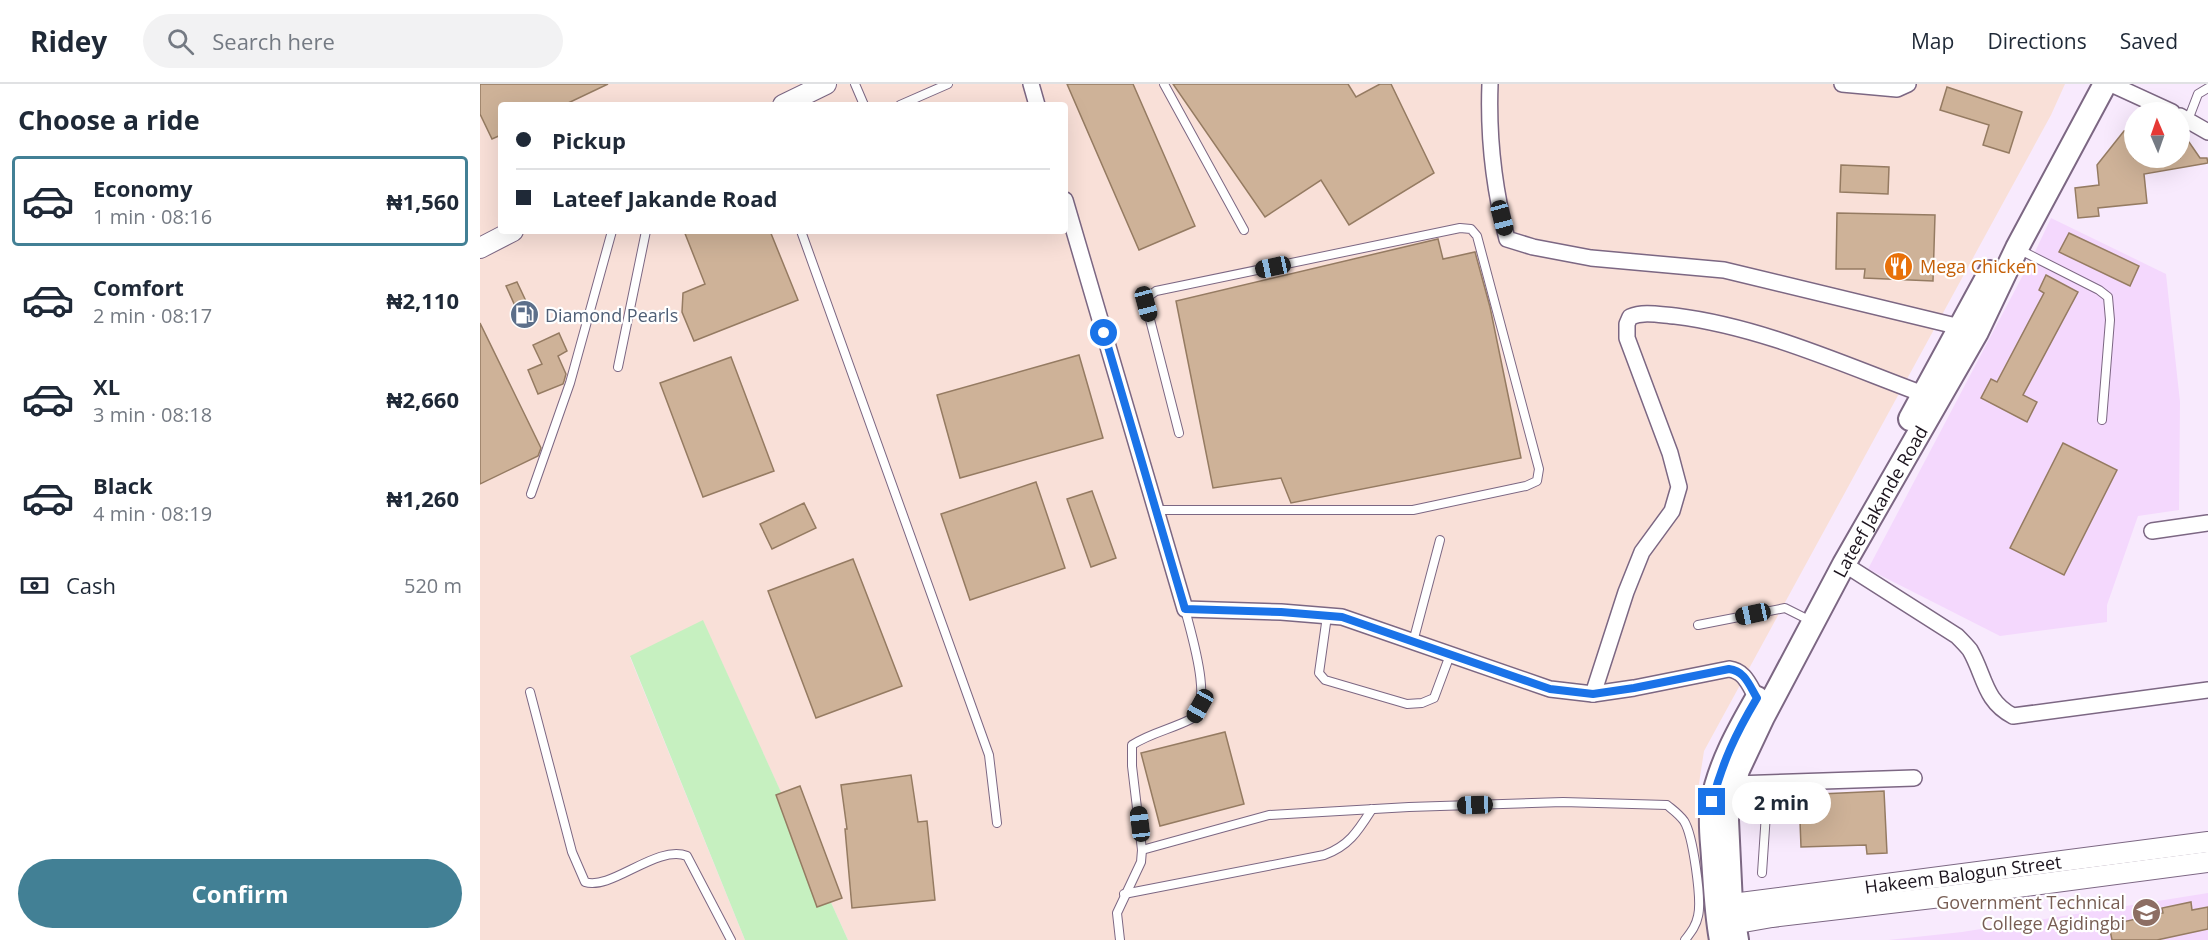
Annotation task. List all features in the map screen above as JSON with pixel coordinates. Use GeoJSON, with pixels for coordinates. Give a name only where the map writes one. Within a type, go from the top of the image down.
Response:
{"type":"FeatureCollection","features":[{"type":"Feature","properties":{"kind":"main road","name":"Lateef Jakande Road"},"geometry":{"type":"LineString","coordinates":[[1726,923],[1711,819],[1712,802],[1722,765],[1737,732],[1803,617],[1960,327],[2072,118],[2087,84]]}},
{"type":"Feature","properties":{"kind":"main road","name":"Lateef Jakande Road"},"geometry":{"type":"LineString","coordinates":[[1726,923],[1728,806],[1738,770],[1763,717],[1844,564],[1977,332],[2017,248],[2105,84]]}},
{"type":"Feature","properties":{"kind":"street"},"geometry":{"type":"LineString","coordinates":[[789,102],[826,84]]}},
{"type":"Feature","properties":{"kind":"street"},"geometry":{"type":"LineString","coordinates":[[1031,84],[1036,102]]}},
{"type":"Feature","properties":{"kind":"street"},"geometry":{"type":"LineString","coordinates":[[1490,84],[1492,159],[1507,239],[1533,247],[1591,258],[1724,270],[1960,327]]}},
{"type":"Feature","properties":{"kind":"street"},"geometry":{"type":"LineString","coordinates":[[1842,84],[1897,89],[1908,84]]}},
{"type":"Feature","properties":{"kind":"street"},"geometry":{"type":"LineString","coordinates":[[2111,84],[2150,102]]}},
{"type":"Feature","properties":{"kind":"street"},"geometry":{"type":"LineString","coordinates":[[2190,122],[2208,132]]}},
{"type":"Feature","properties":{"kind":"street"},"geometry":{"type":"LineString","coordinates":[[1068,210],[1185,609],[1342,617],[1550,689],[1593,694],[1729,669],[1737,670],[1743,675],[1757,698]]}},
{"type":"Feature","properties":{"kind":"street"},"geometry":{"type":"LineString","coordinates":[[480,248],[507,234]]}},
{"type":"Feature","properties":{"kind":"street"},"geometry":{"type":"LineString","coordinates":[[1593,694],[1626,592],[1642,552],[1672,511],[1679,488],[1670,453],[1627,338],[1627,324],[1630,317],[1637,314],[1653,314],[1706,320],[1760,333],[1923,394]]}},
{"type":"Feature","properties":{"kind":"street"},"geometry":{"type":"LineString","coordinates":[[2152,531],[2208,523]]}},
{"type":"Feature","properties":{"kind":"street"},"geometry":{"type":"LineString","coordinates":[[1844,564],[1957,636],[1969,649],[1991,699],[2001,710],[2013,716],[2208,690]]}},
{"type":"Feature","properties":{"kind":"street"},"geometry":{"type":"LineString","coordinates":[[1734,784],[1914,778]]}},
{"type":"Feature","properties":{"kind":"street","name":"Hakeem Balogun Street"},"geometry":{"type":"LineString","coordinates":[[1726,923],[1939,877],[2208,842]]}},
{"type":"Feature","properties":{"kind":"street","name":"Hakeem Balogun Street"},"geometry":{"type":"LineString","coordinates":[[1726,923],[2208,862]]}},
{"type":"Feature","properties":{"kind":"street"},"geometry":{"type":"LineString","coordinates":[[1939,877],[1941,897]]}},
{"type":"Feature","properties":{"kind":"lane"},"geometry":{"type":"LineString","coordinates":[[855,84],[863,102]]}},
{"type":"Feature","properties":{"kind":"lane"},"geometry":{"type":"LineString","coordinates":[[907,102],[948,84]]}},
{"type":"Feature","properties":{"kind":"lane"},"geometry":{"type":"LineString","coordinates":[[1164,84],[1244,230]]}},
{"type":"Feature","properties":{"kind":"lane"},"geometry":{"type":"LineString","coordinates":[[2190,108],[2198,94],[2208,88]]}},
{"type":"Feature","properties":{"kind":"lane"},"geometry":{"type":"LineString","coordinates":[[1157,510],[1413,510],[1527,486],[1537,481],[1539,469],[1478,236],[1471,230],[1460,228],[1156,291],[1149,296],[1146,304],[1179,433]]}},
{"type":"Feature","properties":{"kind":"lane"},"geometry":{"type":"LineString","coordinates":[[531,494],[570,383],[611,234]]}},
{"type":"Feature","properties":{"kind":"lane"},"geometry":{"type":"LineString","coordinates":[[618,367],[645,234]]}},
{"type":"Feature","properties":{"kind":"lane"},"geometry":{"type":"LineString","coordinates":[[802,234],[989,755],[997,823]]}},
{"type":"Feature","properties":{"kind":"lane"},"geometry":{"type":"LineString","coordinates":[[2017,248],[2099,290],[2108,297],[2110,320],[2102,420]]}},
{"type":"Feature","properties":{"kind":"lane"},"geometry":{"type":"LineString","coordinates":[[1413,642],[1440,540]]}},
{"type":"Feature","properties":{"kind":"lane"},"geometry":{"type":"LineString","coordinates":[[1120,940],[1117,913],[1140,862],[1142,850],[1132,766],[1132,745],[1194,718],[1200,706],[1202,686],[1185,609]]}},
{"type":"Feature","properties":{"kind":"lane"},"geometry":{"type":"LineString","coordinates":[[1698,625],[1785,609],[1803,617]]}},
{"type":"Feature","properties":{"kind":"lane"},"geometry":{"type":"LineString","coordinates":[[1327,616],[1319,664],[1319,673],[1325,680],[1407,704],[1422,703],[1434,698],[1450,655]]}},
{"type":"Feature","properties":{"kind":"lane"},"geometry":{"type":"LineString","coordinates":[[530,692],[572,852],[585,882],[599,882],[673,854],[687,856],[732,940]]}},
{"type":"Feature","properties":{"kind":"lane"},"geometry":{"type":"LineString","coordinates":[[1762,873],[1768,784]]}},
{"type":"Feature","properties":{"kind":"lane"},"geometry":{"type":"LineString","coordinates":[[1142,850],[1269,815],[1563,802],[1667,805],[1684,822],[1689,833],[1699,897],[1699,914],[1694,928],[1684,940]]}},
{"type":"Feature","properties":{"kind":"lane"},"geometry":{"type":"LineString","coordinates":[[1124,894],[1324,855],[1340,849],[1357,833],[1372,809]]}},
{"type":"Feature","properties":{"kind":"shaded area"},"geometry":{"type":"Polygon","coordinates":[[[480,84],[2065,84],[2051,115],[1704,751],[1696,803],[1704,888],[1713,940],[848,940],[703,621],[630,657],[745,940],[480,940],[480,84]]]}},
{"type":"Feature","properties":{"kind":"shaded area"},"geometry":{"type":"Polygon","coordinates":[[[2051,218],[2166,274],[2180,402],[2179,510],[2138,516],[2107,605],[2107,622],[2000,636],[1868,569],[2051,218]]]}},
{"type":"Feature","properties":{"kind":"shaded area","name":"Government Technical College Agidingbi"},"geometry":{"type":"Polygon","coordinates":[[[2208,893],[2208,940],[1888,940],[1962,932],[2208,893]]]}},
{"type":"Feature","properties":{"kind":"green space"},"geometry":{"type":"Polygon","coordinates":[[[703,620],[848,940],[745,940],[630,656],[703,620]]]}},
{"type":"Feature","properties":{"kind":"building"},"geometry":{"type":"Polygon","coordinates":[[[480,84],[608,84],[570,102],[498,102],[498,136],[492,139],[480,114],[480,84]]]}},
{"type":"Feature","properties":{"kind":"building"},"geometry":{"type":"Polygon","coordinates":[[[1067,84],[1133,84],[1195,226],[1139,250],[1067,84]]]}},
{"type":"Feature","properties":{"kind":"building"},"geometry":{"type":"Polygon","coordinates":[[[1173,84],[1348,84],[1356,97],[1380,84],[1391,84],[1434,173],[1349,225],[1321,180],[1265,217],[1173,84]]]}},
{"type":"Feature","properties":{"kind":"building"},"geometry":{"type":"Polygon","coordinates":[[[1947,87],[2022,112],[2009,153],[1983,145],[1989,125],[1940,110],[1947,87]]]}},
{"type":"Feature","properties":{"kind":"building"},"geometry":{"type":"Polygon","coordinates":[[[2124,131],[2124,168],[2179,168],[2144,174],[2147,203],[2098,208],[2099,216],[2078,218],[2075,188],[2099,185],[2097,165],[2124,131]]]}},
{"type":"Feature","properties":{"kind":"building"},"geometry":{"type":"Polygon","coordinates":[[[2190,144],[2200,158],[2207,158],[2208,163],[2190,166],[2190,144]]]}},
{"type":"Feature","properties":{"kind":"building"},"geometry":{"type":"Polygon","coordinates":[[[1841,165],[1889,167],[1888,194],[1840,192],[1841,165]]]}},
{"type":"Feature","properties":{"kind":"building"},"geometry":{"type":"Polygon","coordinates":[[[1837,213],[1935,215],[1933,281],[1864,278],[1865,269],[1836,269],[1837,213]]]}},
{"type":"Feature","properties":{"kind":"building"},"geometry":{"type":"Polygon","coordinates":[[[2069,233],[2139,266],[2130,286],[2059,252],[2069,233]]]}},
{"type":"Feature","properties":{"kind":"building"},"geometry":{"type":"Polygon","coordinates":[[[685,234],[771,234],[798,300],[694,341],[682,312],[683,293],[705,284],[685,234]]]}},
{"type":"Feature","properties":{"kind":"building"},"geometry":{"type":"Polygon","coordinates":[[[1438,239],[1443,259],[1475,252],[1490,307],[1521,458],[1291,503],[1281,478],[1213,488],[1176,301],[1438,239]]]}},
{"type":"Feature","properties":{"kind":"building"},"geometry":{"type":"Polygon","coordinates":[[[2046,275],[2078,292],[2023,395],[2037,402],[2027,422],[1981,398],[1991,379],[1997,382],[2044,293],[2039,290],[2046,275]]]}},
{"type":"Feature","properties":{"kind":"building"},"geometry":{"type":"Polygon","coordinates":[[[517,282],[532,314],[521,319],[506,286],[517,282]]]}},
{"type":"Feature","properties":{"kind":"building"},"geometry":{"type":"Polygon","coordinates":[[[480,323],[541,448],[538,456],[480,484],[480,323]]]}},
{"type":"Feature","properties":{"kind":"building"},"geometry":{"type":"Polygon","coordinates":[[[559,333],[567,351],[558,356],[566,374],[563,384],[538,394],[528,370],[542,364],[533,345],[559,333]]]}},
{"type":"Feature","properties":{"kind":"building"},"geometry":{"type":"Polygon","coordinates":[[[1079,355],[1103,438],[960,478],[937,395],[1079,355]]]}},
{"type":"Feature","properties":{"kind":"building"},"geometry":{"type":"Polygon","coordinates":[[[731,357],[774,471],[703,497],[660,383],[731,357]]]}},
{"type":"Feature","properties":{"kind":"building"},"geometry":{"type":"Polygon","coordinates":[[[2063,443],[2117,470],[2064,575],[2010,548],[2063,443]]]}},
{"type":"Feature","properties":{"kind":"building"},"geometry":{"type":"Polygon","coordinates":[[[1036,482],[1065,568],[970,600],[941,514],[1036,482]]]}},
{"type":"Feature","properties":{"kind":"building"},"geometry":{"type":"Polygon","coordinates":[[[1092,491],[1116,558],[1091,567],[1067,499],[1092,491]]]}},
{"type":"Feature","properties":{"kind":"building"},"geometry":{"type":"Polygon","coordinates":[[[804,503],[816,528],[772,549],[760,524],[804,503]]]}},
{"type":"Feature","properties":{"kind":"building"},"geometry":{"type":"Polygon","coordinates":[[[853,559],[902,686],[816,718],[768,591],[853,559]]]}},
{"type":"Feature","properties":{"kind":"building"},"geometry":{"type":"Polygon","coordinates":[[[1225,732],[1244,804],[1160,826],[1141,753],[1225,732]]]}},
{"type":"Feature","properties":{"kind":"building"},"geometry":{"type":"Polygon","coordinates":[[[911,775],[918,822],[927,821],[935,900],[852,908],[845,829],[847,829],[841,785],[911,775]]]}},
{"type":"Feature","properties":{"kind":"building"},"geometry":{"type":"Polygon","coordinates":[[[800,786],[842,898],[817,907],[776,795],[800,786]]]}},
{"type":"Feature","properties":{"kind":"building"},"geometry":{"type":"Polygon","coordinates":[[[1884,791],[1887,853],[1867,854],[1866,845],[1801,847],[1799,795],[1884,791]]]}},
{"type":"Feature","properties":{"kind":"building"},"geometry":{"type":"Polygon","coordinates":[[[2191,902],[2192,910],[2208,907],[2208,929],[2157,940],[2112,940],[2109,925],[2163,913],[2162,908],[2191,902]]]}},
{"type":"Feature","properties":{"kind":"place","name":"Mega Chicken"},"geometry":{"type":"Point","coordinates":[1899,266]}},
{"type":"Feature","properties":{"kind":"place","name":"Diamond Pearls"},"geometry":{"type":"Point","coordinates":[524,315]}},
{"type":"Feature","properties":{"kind":"place","name":"Government Technical College Agidingbi"},"geometry":{"type":"Point","coordinates":[2146,912]}},
{"type":"Feature","properties":{"kind":"route"},"geometry":{"type":"LineString","coordinates":[[1104,333],[1185,609],[1281,612],[1342,617],[1550,689],[1593,694],[1729,669],[1737,670],[1743,675],[1757,698],[1737,732],[1722,765],[1712,802]]}}]}
